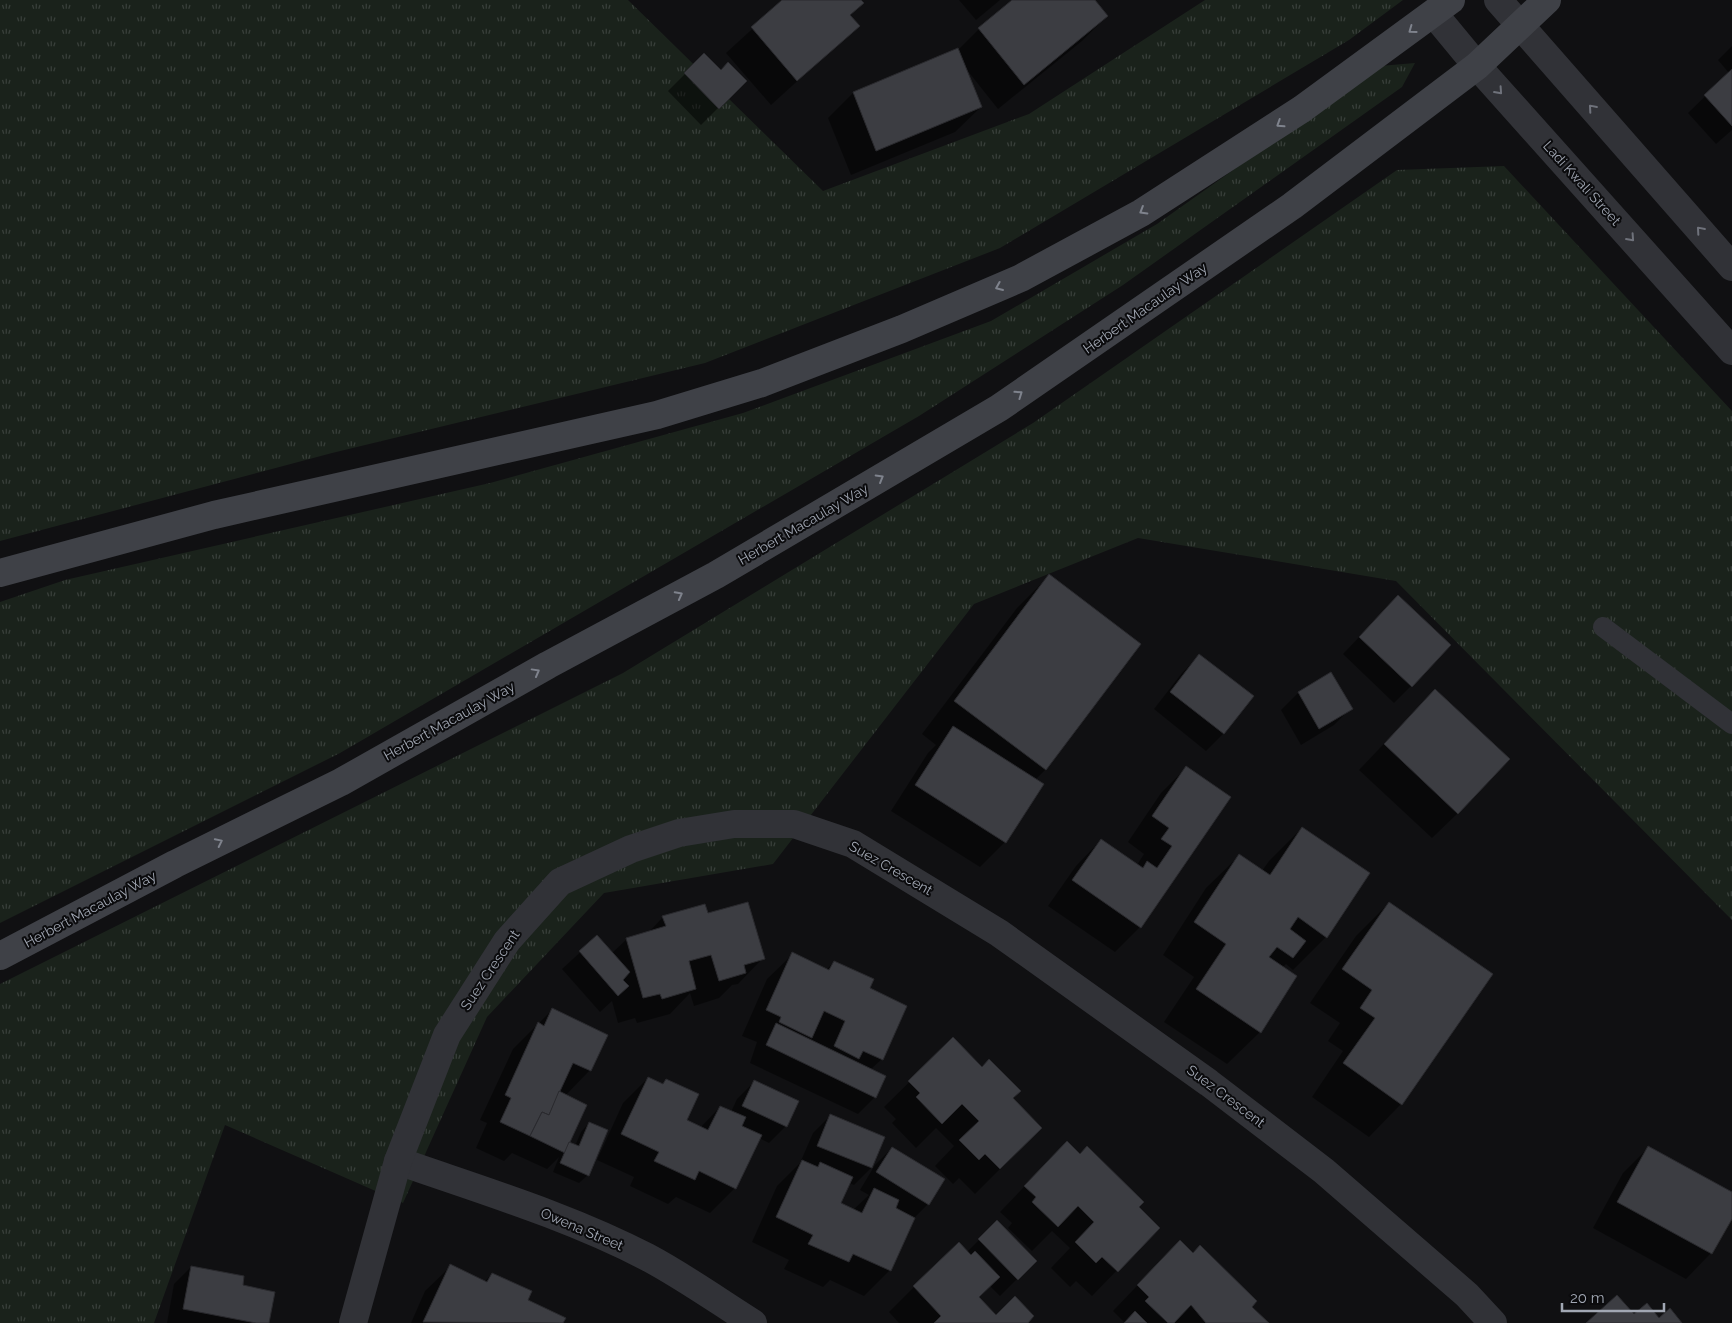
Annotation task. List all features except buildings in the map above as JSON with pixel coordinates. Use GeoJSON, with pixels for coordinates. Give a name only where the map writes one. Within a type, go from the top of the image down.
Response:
{"type":"FeatureCollection","features":[{"type":"Feature","properties":{"kind":"main road","name":"Herbert Macaulay Way"},"geometry":{"type":"LineString","coordinates":[[0,956],[175,864],[341,782],[548,665],[716,575],[999,408],[1292,206],[1477,66],[1547,0]]}},
{"type":"Feature","properties":{"kind":"main road"},"geometry":{"type":"LineString","coordinates":[[0,574],[214,515],[657,415],[762,384],[902,329],[1021,278],[1141,213],[1302,110],[1442,7]]}},
{"type":"Feature","properties":{"kind":"street"},"geometry":{"type":"LineString","coordinates":[[1498,0],[1732,267]]}},
{"type":"Feature","properties":{"kind":"street","name":"Ladi Kwali Street"},"geometry":{"type":"LineString","coordinates":[[1442,7],[1477,66],[1732,351]]}},
{"type":"Feature","properties":{"kind":"street","name":"Suez Crescent"},"geometry":{"type":"LineString","coordinates":[[353,1323],[398,1161],[446,1035],[507,941],[560,882],[631,849],[679,832],[734,824],[794,824],[853,844],[1007,938],[1210,1083],[1324,1171],[1468,1295],[1493,1323]]}},
{"type":"Feature","properties":{"kind":"street","name":"Owena Street"},"geometry":{"type":"LineString","coordinates":[[398,1161],[510,1200],[639,1253],[754,1323]]}},
{"type":"Feature","properties":{"kind":"lane"},"geometry":{"type":"LineString","coordinates":[[1603,627],[1732,724]]}},
{"type":"Feature","properties":{"kind":"green space"},"geometry":{"type":"Polygon","coordinates":[[[0,0],[628,0],[823,191],[1029,114],[1205,0],[1403,0],[1349,40],[1000,248],[705,363],[332,453],[0,541],[0,0]]]}},
{"type":"Feature","properties":{"kind":"green space"},"geometry":{"type":"Polygon","coordinates":[[[1415,63],[1402,87],[1123,285],[919,416],[340,753],[0,923],[0,602],[65,580],[490,483],[743,413],[991,321],[1157,224],[1380,66],[1415,63]]]}},
{"type":"Feature","properties":{"kind":"green space"},"geometry":{"type":"Polygon","coordinates":[[[1504,166],[1732,411],[1732,920],[1396,581],[1138,538],[974,604],[773,864],[604,893],[487,1017],[403,1203],[225,1125],[154,1323],[0,1323],[0,984],[623,673],[1033,423],[1397,170],[1504,166]]]}}]}
